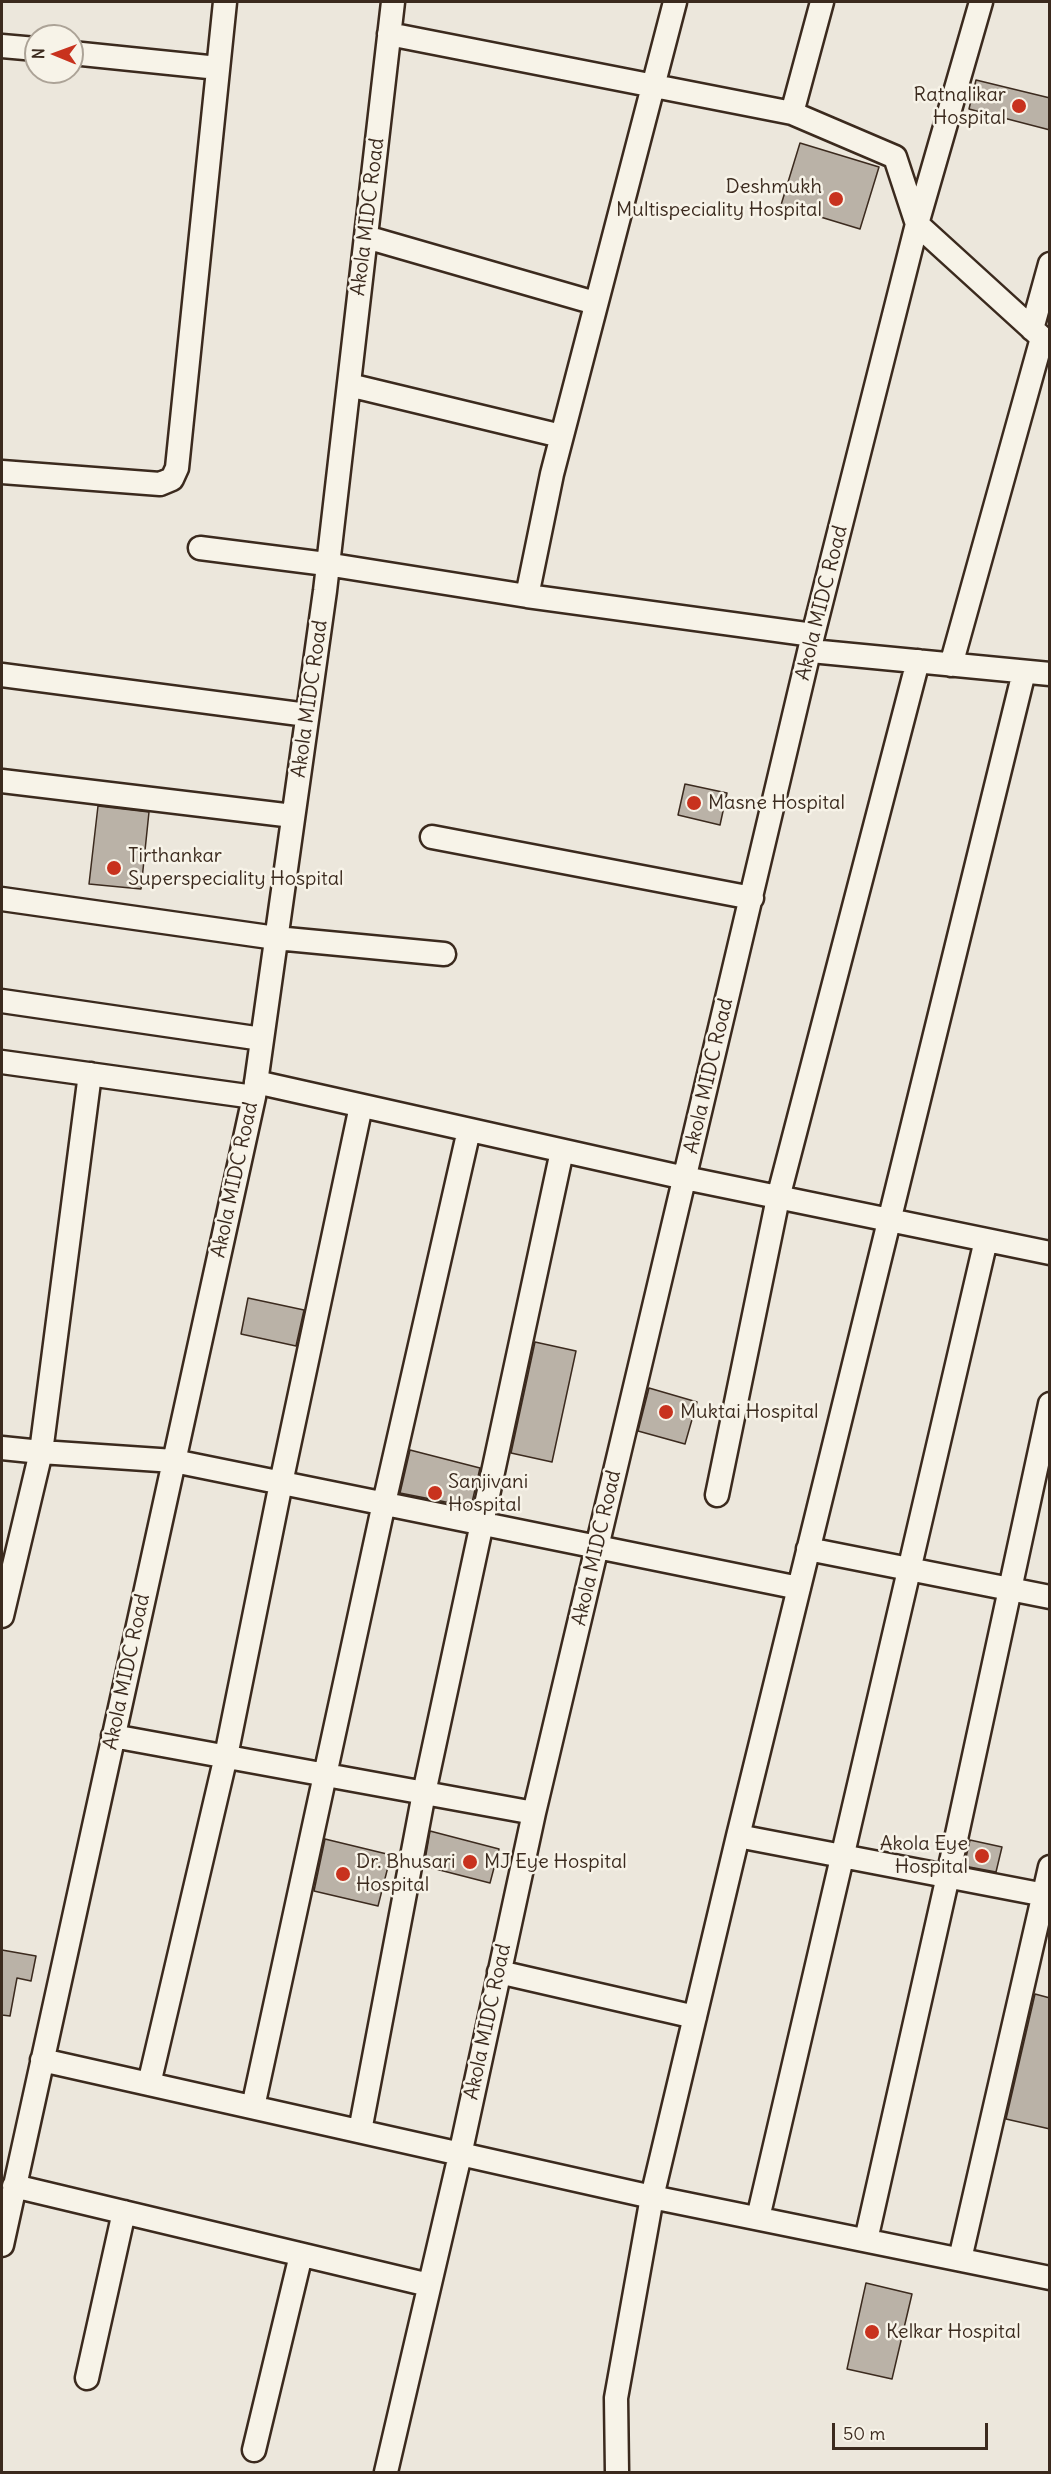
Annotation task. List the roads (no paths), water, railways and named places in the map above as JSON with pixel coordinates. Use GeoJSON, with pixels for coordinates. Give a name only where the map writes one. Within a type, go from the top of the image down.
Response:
{"type":"FeatureCollection","features":[{"type":"Feature","properties":{"kind":"street"},"geometry":{"type":"LineString","coordinates":[[2,472],[160,484],[172,479],[177,468],[225,2]]}},
{"type":"Feature","properties":{"kind":"street","name":"Akola MIDC Road"},"geometry":{"type":"LineString","coordinates":[[2,2245],[255,1090],[325,591],[326,564],[393,2]]}},
{"type":"Feature","properties":{"kind":"street"},"geometry":{"type":"LineString","coordinates":[[527,596],[561,436],[675,2]]}},
{"type":"Feature","properties":{"kind":"street"},"geometry":{"type":"LineString","coordinates":[[792,113],[822,2]]}},
{"type":"Feature","properties":{"kind":"street","name":"Akola MIDC Road"},"geometry":{"type":"LineString","coordinates":[[386,2472],[460,2155],[534,1813],[812,643],[917,224],[981,2]]}},
{"type":"Feature","properties":{"kind":"street"},"geometry":{"type":"LineString","coordinates":[[389,34],[792,113],[895,157],[917,224],[1041,337]]}},
{"type":"Feature","properties":{"kind":"street"},"geometry":{"type":"LineString","coordinates":[[2,46],[24,48]]}},
{"type":"Feature","properties":{"kind":"street"},"geometry":{"type":"LineString","coordinates":[[84,54],[218,68]]}},
{"type":"Feature","properties":{"kind":"street"},"geometry":{"type":"LineString","coordinates":[[366,237],[595,303]]}},
{"type":"Feature","properties":{"kind":"street"},"geometry":{"type":"LineString","coordinates":[[951,665],[1041,337],[1050,264]]}},
{"type":"Feature","properties":{"kind":"street"},"geometry":{"type":"LineString","coordinates":[[349,385],[561,436]]}},
{"type":"Feature","properties":{"kind":"street"},"geometry":{"type":"LineString","coordinates":[[200,548],[326,564],[918,662],[1050,674]]}},
{"type":"Feature","properties":{"kind":"street"},"geometry":{"type":"LineString","coordinates":[[717,1495],[778,1198],[918,662]]}},
{"type":"Feature","properties":{"kind":"street"},"geometry":{"type":"LineString","coordinates":[[617,2472],[616,2398],[652,2197],[808,1549],[1024,672]]}},
{"type":"Feature","properties":{"kind":"street"},"geometry":{"type":"LineString","coordinates":[[2,675],[308,715]]}},
{"type":"Feature","properties":{"kind":"street"},"geometry":{"type":"LineString","coordinates":[[2,782],[293,816]]}},
{"type":"Feature","properties":{"kind":"street"},"geometry":{"type":"LineString","coordinates":[[432,837],[752,898]]}},
{"type":"Feature","properties":{"kind":"street"},"geometry":{"type":"LineString","coordinates":[[2,899],[276,938],[444,954]]}},
{"type":"Feature","properties":{"kind":"street"},"geometry":{"type":"LineString","coordinates":[[2,1001],[262,1040]]}},
{"type":"Feature","properties":{"kind":"street"},"geometry":{"type":"LineString","coordinates":[[2,1062],[90,1074],[255,1090],[361,1106],[778,1198],[1050,1253]]}},
{"type":"Feature","properties":{"kind":"street"},"geometry":{"type":"LineString","coordinates":[[2,1616],[41,1452],[90,1074]]}},
{"type":"Feature","properties":{"kind":"street"},"geometry":{"type":"LineString","coordinates":[[149,2084],[226,1756],[280,1483],[361,1106]]}},
{"type":"Feature","properties":{"kind":"street"},"geometry":{"type":"LineString","coordinates":[[253,2107],[384,1503],[469,1130]]}},
{"type":"Feature","properties":{"kind":"street"},"geometry":{"type":"LineString","coordinates":[[360,2131],[424,1792],[562,1151]]}},
{"type":"Feature","properties":{"kind":"street"},"geometry":{"type":"LineString","coordinates":[[758,2217],[986,1240]]}},
{"type":"Feature","properties":{"kind":"street"},"geometry":{"type":"LineString","coordinates":[[866,2240],[948,1876],[1050,1404]]}},
{"type":"Feature","properties":{"kind":"street"},"geometry":{"type":"LineString","coordinates":[[2,1448],[174,1461],[799,1588]]}},
{"type":"Feature","properties":{"kind":"street"},"geometry":{"type":"LineString","coordinates":[[808,1549],[1050,1597]]}},
{"type":"Feature","properties":{"kind":"street"},"geometry":{"type":"LineString","coordinates":[[113,1736],[534,1813]]}},
{"type":"Feature","properties":{"kind":"street"},"geometry":{"type":"LineString","coordinates":[[738,1836],[1046,1895]]}},
{"type":"Feature","properties":{"kind":"street"},"geometry":{"type":"LineString","coordinates":[[960,2259],[1046,1895],[1050,1868]]}},
{"type":"Feature","properties":{"kind":"street"},"geometry":{"type":"LineString","coordinates":[[499,1972],[695,2017]]}},
{"type":"Feature","properties":{"kind":"street"},"geometry":{"type":"LineString","coordinates":[[42,2060],[652,2197],[1050,2278]]}},
{"type":"Feature","properties":{"kind":"street"},"geometry":{"type":"LineString","coordinates":[[14,2186],[429,2285]]}},
{"type":"Feature","properties":{"kind":"street"},"geometry":{"type":"LineString","coordinates":[[87,2378],[124,2212]]}},
{"type":"Feature","properties":{"kind":"street"},"geometry":{"type":"LineString","coordinates":[[254,2450],[301,2255]]}},
{"type":"Feature","properties":{"kind":"place","name":"Ratnalikar Hospital"},"geometry":{"type":"Point","coordinates":[1019,106]}},
{"type":"Feature","properties":{"kind":"place","name":"Deshmukh Multispeciality Hospital"},"geometry":{"type":"Point","coordinates":[836,199]}},
{"type":"Feature","properties":{"kind":"place","name":"Masne Hospital"},"geometry":{"type":"Point","coordinates":[694,803]}},
{"type":"Feature","properties":{"kind":"place","name":"Tirthankar Superspeciality Hospital"},"geometry":{"type":"Point","coordinates":[114,868]}},
{"type":"Feature","properties":{"kind":"place","name":"Muktai Hospital"},"geometry":{"type":"Point","coordinates":[666,1412]}},
{"type":"Feature","properties":{"kind":"place","name":"Sanjivani Hospital"},"geometry":{"type":"Point","coordinates":[435,1493]}},
{"type":"Feature","properties":{"kind":"place","name":"Akola Eye Hospital"},"geometry":{"type":"Point","coordinates":[982,1856]}},
{"type":"Feature","properties":{"kind":"place","name":"MJ Eye Hospital"},"geometry":{"type":"Point","coordinates":[470,1862]}},
{"type":"Feature","properties":{"kind":"place","name":"Dr. Bhusari Hospital"},"geometry":{"type":"Point","coordinates":[343,1874]}},
{"type":"Feature","properties":{"kind":"place","name":"Kelkar Hospital"},"geometry":{"type":"Point","coordinates":[872,2332]}}]}
